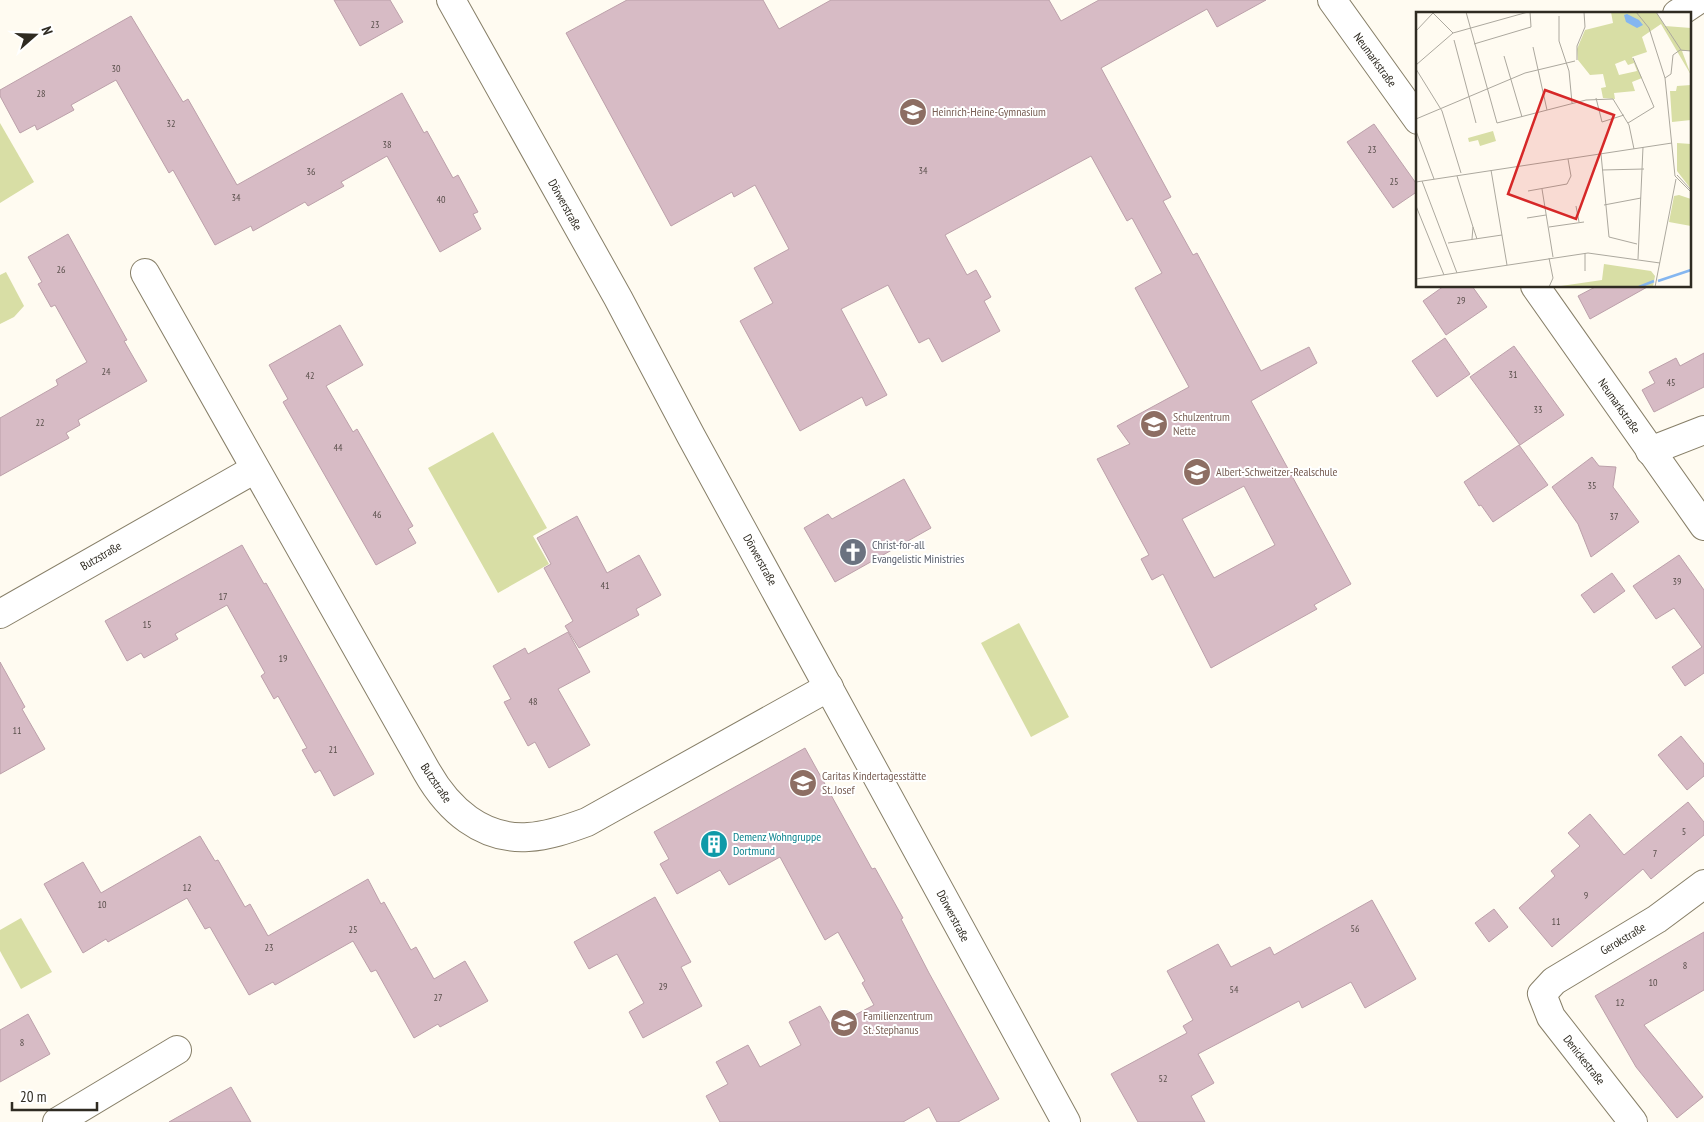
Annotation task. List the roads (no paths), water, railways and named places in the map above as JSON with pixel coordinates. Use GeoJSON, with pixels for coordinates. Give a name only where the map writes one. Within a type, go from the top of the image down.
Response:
{"type":"FeatureCollection","features":[{"type":"Feature","properties":{"kind":"street","name":"Dörwerstraße"},"geometry":{"type":"LineString","coordinates":[[450,0],[613,289],[691,436],[830,687],[1066,1122]]}},
{"type":"Feature","properties":{"kind":"street","name":"Neumarkstraße"},"geometry":{"type":"LineString","coordinates":[[1332,0],[1416,117]]}},
{"type":"Feature","properties":{"kind":"street"},"geometry":{"type":"LineString","coordinates":[[1680,12],[1698,0]]}},
{"type":"Feature","properties":{"kind":"street","name":"Butzstraße"},"geometry":{"type":"LineString","coordinates":[[145,273],[431,779],[458,814],[493,834],[527,838],[558,832],[587,822],[830,687]]}},
{"type":"Feature","properties":{"kind":"street","name":"Neumarkstraße"},"geometry":{"type":"LineString","coordinates":[[1536,288],[1704,526]]}},
{"type":"Feature","properties":{"kind":"street"},"geometry":{"type":"LineString","coordinates":[[1650,450],[1704,430]]}},
{"type":"Feature","properties":{"kind":"street","name":"Butzstraße"},"geometry":{"type":"LineString","coordinates":[[0,614],[255,469]]}},
{"type":"Feature","properties":{"kind":"street","name":"Gerokstraße"},"geometry":{"type":"LineString","coordinates":[[1542,994],[1554,981],[1656,919],[1704,884]]}},
{"type":"Feature","properties":{"kind":"street","name":"Denickestraße"},"geometry":{"type":"LineString","coordinates":[[1542,994],[1551,1017],[1633,1122]]}},
{"type":"Feature","properties":{"kind":"street"},"geometry":{"type":"LineString","coordinates":[[57,1122],[177,1050]]}},
{"type":"Feature","properties":{"kind":"place","name":"Heinrich-Heine-Gymnasium"},"geometry":{"type":"Point","coordinates":[913,112]}},
{"type":"Feature","properties":{"kind":"place","name":"Schulzentrum Nette"},"geometry":{"type":"Point","coordinates":[1154,424]}},
{"type":"Feature","properties":{"kind":"place","name":"Albert-Schweitzer-Realschule"},"geometry":{"type":"Point","coordinates":[1197,472]}},
{"type":"Feature","properties":{"kind":"place","name":"Christ-for-all Evangelistic Ministries"},"geometry":{"type":"Point","coordinates":[853,552]}},
{"type":"Feature","properties":{"kind":"place","name":"Caritas Kindertagesstätte St. Josef"},"geometry":{"type":"Point","coordinates":[803,783]}},
{"type":"Feature","properties":{"kind":"place","name":"Demenz Wohngruppe Dortmund"},"geometry":{"type":"Point","coordinates":[714,844]}},
{"type":"Feature","properties":{"kind":"place","name":"Familienzentrum St. Stephanus"},"geometry":{"type":"Point","coordinates":[844,1023]}}]}
